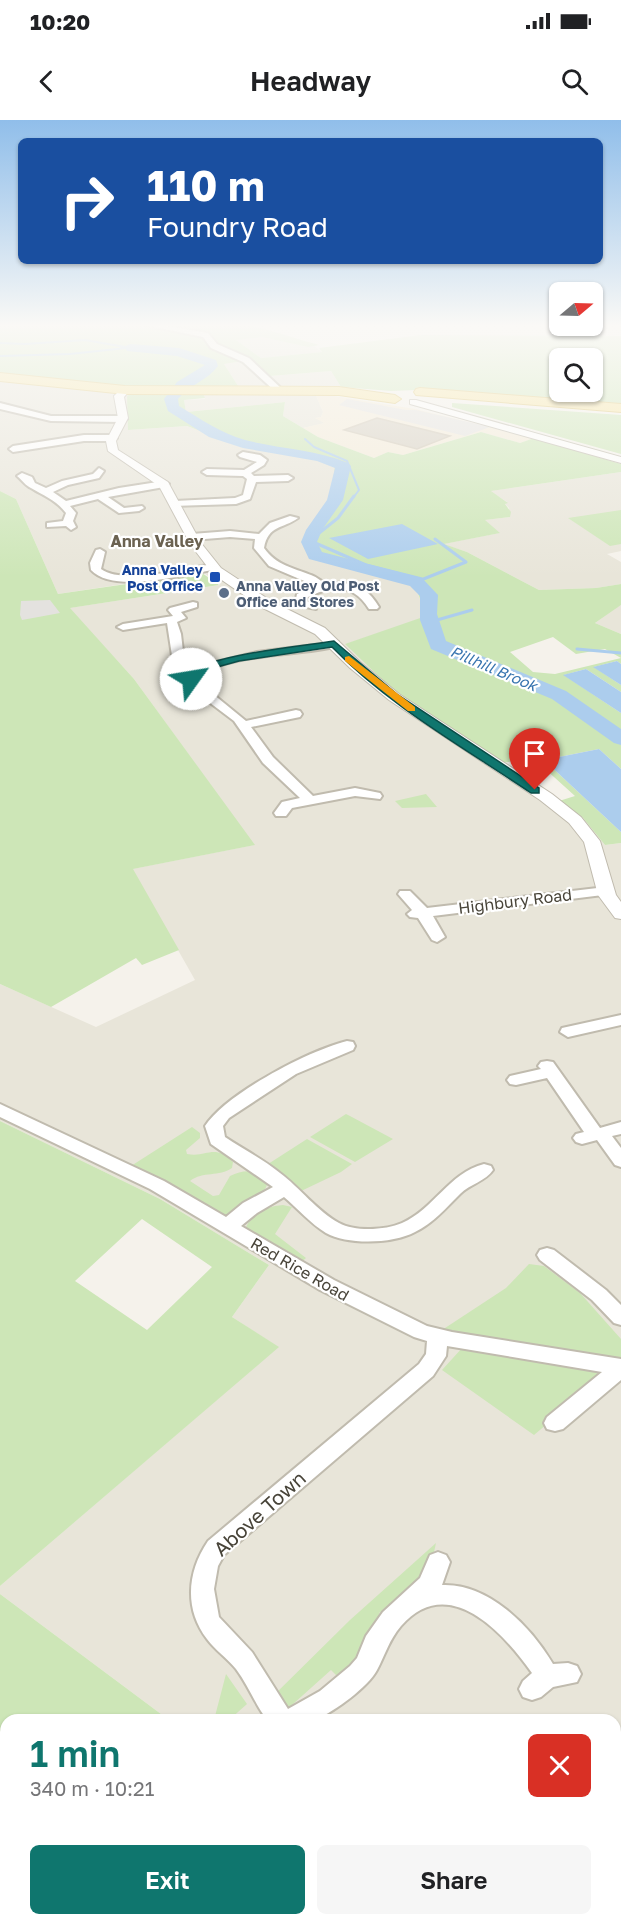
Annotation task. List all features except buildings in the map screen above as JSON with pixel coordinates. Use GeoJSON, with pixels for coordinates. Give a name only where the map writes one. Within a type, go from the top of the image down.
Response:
{"type":"FeatureCollection","features":[{"type":"Feature","properties":{"kind":"street"},"geometry":{"type":"LineString","coordinates":[[17,408],[50,418],[123,419]]}},
{"type":"Feature","properties":{"kind":"street"},"geometry":{"type":"LineString","coordinates":[[121,408],[123,419],[111,444],[117,455],[164,484],[192,537],[212,567],[235,585],[274,609],[320,631],[355,665],[394,697],[540,794],[575,820],[595,847],[606,891],[621,914]]}},
{"type":"Feature","properties":{"kind":"street"},"geometry":{"type":"LineString","coordinates":[[452,408],[621,460]]}},
{"type":"Feature","properties":{"kind":"street"},"geometry":{"type":"LineString","coordinates":[[13,449],[84,438],[113,438]]}},
{"type":"Feature","properties":{"kind":"street"},"geometry":{"type":"LineString","coordinates":[[176,504],[240,500],[249,494],[249,476],[262,460],[261,456],[243,454]]}},
{"type":"Feature","properties":{"kind":"street"},"geometry":{"type":"LineString","coordinates":[[48,491],[69,482],[96,476],[102,470],[89,468]]}},
{"type":"Feature","properties":{"kind":"street"},"geometry":{"type":"LineString","coordinates":[[204,472],[292,478]]}},
{"type":"Feature","properties":{"kind":"street"},"geometry":{"type":"LineString","coordinates":[[22,476],[29,479],[31,485],[48,491],[65,504],[71,513],[70,525],[51,525]]}},
{"type":"Feature","properties":{"kind":"street"},"geometry":{"type":"LineString","coordinates":[[65,504],[119,491],[164,484]]}},
{"type":"Feature","properties":{"kind":"street"},"geometry":{"type":"LineString","coordinates":[[102,496],[120,512],[139,508]]}},
{"type":"Feature","properties":{"kind":"street"},"geometry":{"type":"LineString","coordinates":[[283,518],[261,537],[258,548],[285,572],[314,580],[325,587]]}},
{"type":"Feature","properties":{"kind":"street"},"geometry":{"type":"LineString","coordinates":[[192,537],[230,534],[261,537]]}},
{"type":"Feature","properties":{"kind":"street"},"geometry":{"type":"LineString","coordinates":[[95,555],[98,572],[113,578],[155,576],[212,567]]}},
{"type":"Feature","properties":{"kind":"street"},"geometry":{"type":"LineString","coordinates":[[312,608],[295,602],[301,596],[325,587],[352,587],[374,601]]}},
{"type":"Feature","properties":{"kind":"street"},"geometry":{"type":"LineString","coordinates":[[123,627],[180,618],[174,610],[193,605]]}},
{"type":"Feature","properties":{"kind":"street"},"geometry":{"type":"LineString","coordinates":[[170,620],[175,625],[176,652],[179,662],[194,671]]}},
{"type":"Feature","properties":{"kind":"street"},"geometry":{"type":"LineString","coordinates":[[311,801],[287,771],[263,754],[244,725],[226,708],[197,687],[190,676],[194,671],[249,656],[334,644]]}},
{"type":"Feature","properties":{"kind":"street"},"geometry":{"type":"LineString","coordinates":[[244,725],[288,718]]}},
{"type":"Feature","properties":{"kind":"street"},"geometry":{"type":"LineString","coordinates":[[280,813],[287,805],[355,792],[375,796]]}},
{"type":"Feature","properties":{"kind":"street","name":"Highbury Road"},"geometry":{"type":"LineString","coordinates":[[419,913],[606,891]]}},
{"type":"Feature","properties":{"kind":"street"},"geometry":{"type":"LineString","coordinates":[[405,894],[437,937]]}},
{"type":"Feature","properties":{"kind":"street"},"geometry":{"type":"LineString","coordinates":[[568,1032],[621,1020]]}},
{"type":"Feature","properties":{"kind":"street"},"geometry":{"type":"LineString","coordinates":[[346,1046],[290,1070],[223,1114],[214,1126],[217,1140],[272,1176],[323,1222],[339,1233],[379,1234],[408,1228],[420,1221],[459,1184],[482,1175]]}},
{"type":"Feature","properties":{"kind":"street"},"geometry":{"type":"LineString","coordinates":[[516,1080],[549,1069],[593,1135],[621,1161]]}},
{"type":"Feature","properties":{"kind":"street","name":"Red Rice Road"},"geometry":{"type":"LineString","coordinates":[[0,1110],[157,1185],[379,1313],[421,1332],[438,1337],[621,1367]]}},
{"type":"Feature","properties":{"kind":"street"},"geometry":{"type":"LineString","coordinates":[[593,1135],[621,1128]]}},
{"type":"Feature","properties":{"kind":"street"},"geometry":{"type":"LineString","coordinates":[[228,1226],[250,1208],[285,1188]]}},
{"type":"Feature","properties":{"kind":"street"},"geometry":{"type":"LineString","coordinates":[[547,1255],[598,1295],[621,1318]]}},
{"type":"Feature","properties":{"kind":"street","name":"Above Town"},"geometry":{"type":"LineString","coordinates":[[277,1714],[264,1697],[240,1655],[215,1631],[210,1623],[205,1602],[203,1574],[206,1564],[216,1548],[426,1370],[435,1356],[438,1337]]}},
{"type":"Feature","properties":{"kind":"street"},"geometry":{"type":"LineString","coordinates":[[555,1423],[621,1367]]}},
{"type":"Feature","properties":{"kind":"street"},"geometry":{"type":"LineString","coordinates":[[303,1714],[329,1699],[359,1674],[367,1665],[383,1630],[430,1584],[438,1562]]}},
{"type":"Feature","properties":{"kind":"street"},"geometry":{"type":"LineString","coordinates":[[412,1600],[434,1596],[458,1596],[482,1608],[525,1644],[539,1661],[549,1680]]}},
{"type":"Feature","properties":{"kind":"shaded area"},"geometry":{"type":"Polygon","coordinates":[[[0,408],[129,408],[128,430],[187,426],[242,447],[299,455],[336,466],[330,501],[309,542],[314,555],[415,585],[426,617],[346,644],[394,691],[583,818],[605,845],[621,843],[621,1714],[161,1714],[0,1594],[0,1586],[278,1347],[232,1317],[269,1265],[160,1199],[0,1121],[0,984],[96,1027],[195,980],[132,869],[254,845],[134,679],[69,608],[220,585],[203,572],[58,594],[16,499],[0,491],[0,408]]]}},
{"type":"Feature","properties":{"kind":"shaded area"},"geometry":{"type":"Polygon","coordinates":[[[185,408],[223,408],[186,412],[185,408]]]}},
{"type":"Feature","properties":{"kind":"shaded area"},"geometry":{"type":"Polygon","coordinates":[[[284,408],[321,408],[321,417],[316,418],[325,423],[303,428],[283,416],[284,408]]]}},
{"type":"Feature","properties":{"kind":"shaded area"},"geometry":{"type":"Polygon","coordinates":[[[321,408],[410,408],[534,438],[520,443],[481,432],[403,455],[388,452],[374,458],[318,437],[303,428],[324,423],[315,418],[321,417],[321,408]]]}},
{"type":"Feature","properties":{"kind":"shaded area"},"geometry":{"type":"Polygon","coordinates":[[[352,408],[416,410],[490,427],[465,436],[352,408]]]}},
{"type":"Feature","properties":{"kind":"shaded area"},"geometry":{"type":"Polygon","coordinates":[[[621,472],[621,551],[607,554],[621,562],[621,584],[596,588],[539,590],[467,552],[443,544],[499,533],[484,520],[510,517],[509,508],[505,504],[507,502],[490,491],[621,472]]]}},
{"type":"Feature","properties":{"kind":"shaded area"},"geometry":{"type":"Polygon","coordinates":[[[50,600],[60,613],[22,620],[21,601],[50,600]]]}},
{"type":"Feature","properties":{"kind":"shaded area"},"geometry":{"type":"Polygon","coordinates":[[[621,605],[621,634],[595,623],[619,606],[621,605]]]}},
{"type":"Feature","properties":{"kind":"green space"},"geometry":{"type":"Polygon","coordinates":[[[127,408],[185,408],[186,412],[223,408],[284,408],[283,416],[318,437],[374,458],[388,452],[403,455],[481,432],[520,443],[534,438],[621,464],[621,472],[491,491],[508,503],[505,504],[511,512],[510,517],[485,520],[500,533],[444,544],[467,552],[539,590],[596,588],[621,584],[621,605],[595,623],[621,634],[621,658],[621,664],[617,661],[594,667],[621,685],[621,692],[586,669],[564,675],[621,713],[621,769],[599,749],[544,760],[621,832],[621,843],[605,845],[583,818],[559,801],[575,796],[533,758],[502,763],[394,691],[345,644],[426,616],[415,585],[315,556],[309,542],[330,501],[335,466],[299,455],[242,447],[187,426],[128,430],[127,408]],[[553,637],[510,652],[533,672],[555,674],[621,658],[605,649],[576,654],[553,637]]]}},
{"type":"Feature","properties":{"kind":"green space"},"geometry":{"type":"Polygon","coordinates":[[[456,408],[526,408],[621,415],[621,454],[456,408]]]}},
{"type":"Feature","properties":{"kind":"green space"},"geometry":{"type":"Polygon","coordinates":[[[0,491],[16,499],[58,594],[202,573],[219,585],[70,608],[134,679],[255,845],[133,869],[179,950],[142,965],[136,958],[51,1007],[0,984],[0,491]]]}},
{"type":"Feature","properties":{"kind":"green space"},"geometry":{"type":"Polygon","coordinates":[[[621,510],[621,544],[610,546],[568,518],[621,510]]]}},
{"type":"Feature","properties":{"kind":"green space"},"geometry":{"type":"Polygon","coordinates":[[[426,794],[437,807],[402,808],[395,801],[426,794]]]}},
{"type":"Feature","properties":{"kind":"green space"},"geometry":{"type":"Polygon","coordinates":[[[346,1114],[393,1139],[355,1162],[310,1137],[346,1114]]]}},
{"type":"Feature","properties":{"kind":"green space"},"geometry":{"type":"Polygon","coordinates":[[[0,1121],[160,1199],[269,1265],[232,1317],[279,1347],[0,1586],[0,1121]],[[142,1219],[75,1281],[147,1330],[212,1267],[142,1219]]]}},
{"type":"Feature","properties":{"kind":"green space"},"geometry":{"type":"Polygon","coordinates":[[[192,1127],[200,1133],[200,1138],[186,1150],[187,1154],[221,1153],[233,1162],[232,1168],[227,1171],[200,1176],[190,1181],[213,1196],[219,1195],[230,1176],[246,1171],[256,1173],[264,1179],[267,1185],[255,1200],[242,1209],[222,1216],[167,1182],[131,1166],[192,1127]]]}},
{"type":"Feature","properties":{"kind":"green space"},"geometry":{"type":"Polygon","coordinates":[[[307,1139],[352,1164],[341,1172],[299,1192],[265,1166],[307,1139]]]}},
{"type":"Feature","properties":{"kind":"green space"},"geometry":{"type":"Polygon","coordinates":[[[283,1205],[292,1207],[275,1234],[306,1258],[298,1265],[249,1235],[246,1227],[261,1211],[283,1205]]]}},
{"type":"Feature","properties":{"kind":"green space"},"geometry":{"type":"Polygon","coordinates":[[[529,1264],[544,1266],[580,1293],[621,1339],[621,1358],[442,1330],[506,1288],[529,1264]]]}},
{"type":"Feature","properties":{"kind":"green space"},"geometry":{"type":"Polygon","coordinates":[[[463,1347],[612,1369],[534,1435],[442,1370],[463,1347]]]}},
{"type":"Feature","properties":{"kind":"green space"},"geometry":{"type":"Polygon","coordinates":[[[436,1543],[433,1557],[423,1578],[409,1592],[379,1613],[383,1618],[342,1681],[331,1670],[283,1713],[271,1698],[350,1620],[436,1543]]]}},
{"type":"Feature","properties":{"kind":"green space"},"geometry":{"type":"Polygon","coordinates":[[[0,1594],[161,1714],[0,1714],[0,1594]]]}},
{"type":"Feature","properties":{"kind":"green space"},"geometry":{"type":"Polygon","coordinates":[[[226,1674],[247,1704],[236,1714],[216,1714],[226,1674]]]}},
{"type":"Feature","properties":{"kind":"water"},"geometry":{"type":"Polygon","coordinates":[[[402,524],[438,544],[368,559],[329,538],[402,524]]]}},
{"type":"Feature","properties":{"kind":"water"},"geometry":{"type":"Polygon","coordinates":[[[617,661],[621,664],[621,685],[593,667],[617,661]]]}},
{"type":"Feature","properties":{"kind":"water"},"geometry":{"type":"Polygon","coordinates":[[[586,669],[621,692],[621,713],[563,675],[586,669]]]}},
{"type":"Feature","properties":{"kind":"water"},"geometry":{"type":"Polygon","coordinates":[[[599,749],[621,769],[621,832],[544,760],[599,749]]]}},
{"type":"Feature","properties":{"kind":"waterway","name":"Pillhill Brook"},"geometry":{"type":"LineString","coordinates":[[173,408],[214,434],[243,444],[321,457],[343,466],[335,500],[314,530],[309,542],[315,555],[416,582],[429,595],[429,620],[438,645],[559,695],[621,739]]}},
{"type":"Feature","properties":{"kind":"waterway"},"geometry":{"type":"LineString","coordinates":[[305,439],[314,447],[347,461],[359,490],[353,498]]}},
{"type":"Feature","properties":{"kind":"waterway"},"geometry":{"type":"LineString","coordinates":[[354,496],[338,518],[313,538],[313,542],[366,565],[422,579]]}},
{"type":"Feature","properties":{"kind":"waterway"},"geometry":{"type":"LineString","coordinates":[[416,582],[466,562],[435,539]]}},
{"type":"Feature","properties":{"kind":"waterway"},"geometry":{"type":"LineString","coordinates":[[430,622],[472,610]]}},
{"type":"Feature","properties":{"kind":"waterway"},"geometry":{"type":"LineString","coordinates":[[577,649],[621,653]]}},
{"type":"Feature","properties":{"kind":"slow traffic"},"geometry":{"type":"LineString","coordinates":[[349,659],[412,709]]}},
{"type":"Feature","properties":{"kind":"place","name":"Anna Valley Post Office"},"geometry":{"type":"Point","coordinates":[215,577]}},
{"type":"Feature","properties":{"kind":"place","name":"Anna Valley Old Post Office and Stores"},"geometry":{"type":"Point","coordinates":[224,593]}},
{"type":"Feature","properties":{"kind":"district","name":"Anna Valley"},"geometry":{"type":"Point","coordinates":[157,541]}},
{"type":"Feature","properties":{"kind":"route"},"geometry":{"type":"LineString","coordinates":[[191,679],[191,673],[196,670],[238,659],[334,644],[355,665],[394,697],[535,790]]}}]}
